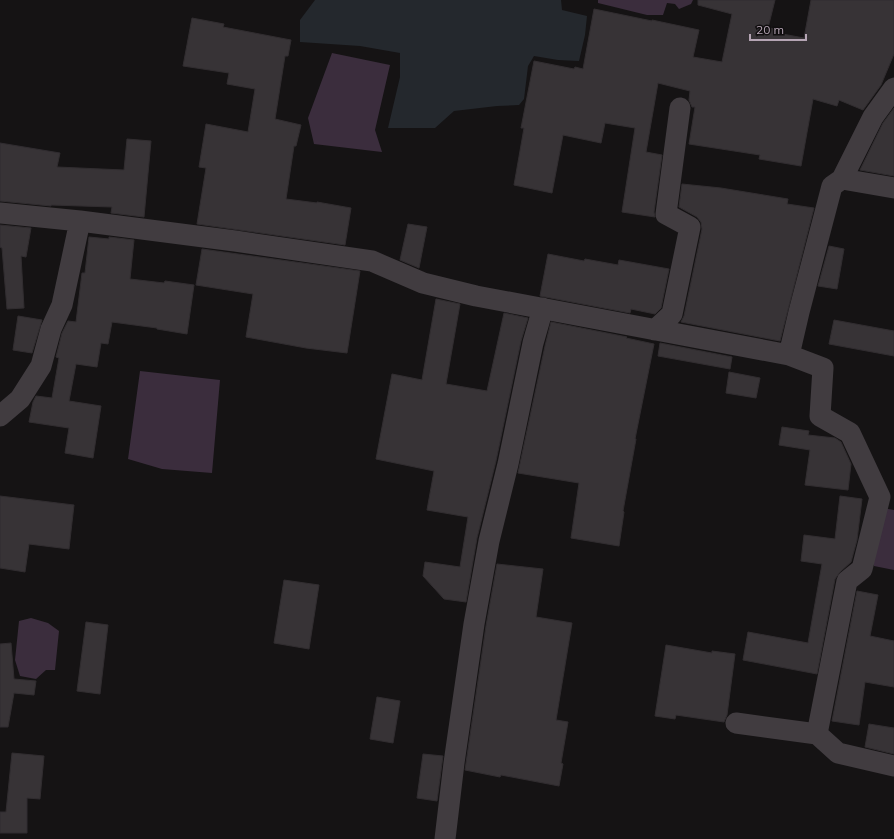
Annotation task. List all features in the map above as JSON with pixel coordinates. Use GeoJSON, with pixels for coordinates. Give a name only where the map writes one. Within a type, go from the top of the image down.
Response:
{"type":"FeatureCollection","features":[{"type":"Feature","properties":{"kind":"street"},"geometry":{"type":"LineString","coordinates":[[789,355],[832,186],[842,179],[873,117],[892,95]]}},
{"type":"Feature","properties":{"kind":"street"},"geometry":{"type":"LineString","coordinates":[[655,330],[672,314],[690,227],[666,214],[680,108]]}},
{"type":"Feature","properties":{"kind":"street"},"geometry":{"type":"LineString","coordinates":[[842,179],[894,188]]}},
{"type":"Feature","properties":{"kind":"street"},"geometry":{"type":"LineString","coordinates":[[0,213],[80,221],[235,241],[372,261],[423,283],[476,296],[789,355],[823,368],[820,416],[850,433],[887,498],[862,569],[847,581],[817,734]]}},
{"type":"Feature","properties":{"kind":"street"},"geometry":{"type":"LineString","coordinates":[[0,416],[20,399],[41,366],[51,329],[62,305],[80,221]]}},
{"type":"Feature","properties":{"kind":"street"},"geometry":{"type":"LineString","coordinates":[[445,839],[474,624],[489,541],[508,464],[533,343],[543,308]]}},
{"type":"Feature","properties":{"kind":"street"},"geometry":{"type":"LineString","coordinates":[[736,723],[817,734],[838,753],[894,766]]}},
{"type":"Feature","properties":{"kind":"shaded area"},"geometry":{"type":"Polygon","coordinates":[[[315,0],[561,0],[562,10],[587,16],[585,35],[579,61],[558,60],[534,56],[528,66],[524,99],[519,105],[454,111],[435,128],[388,128],[400,77],[400,53],[360,46],[300,42],[300,20],[315,0]]]}},
{"type":"Feature","properties":{"kind":"shaded area"},"geometry":{"type":"Polygon","coordinates":[[[598,0],[693,0],[691,4],[679,9],[675,4],[667,3],[663,15],[647,15],[598,3],[598,0]]]}},
{"type":"Feature","properties":{"kind":"shaded area"},"geometry":{"type":"Polygon","coordinates":[[[332,53],[390,65],[375,130],[382,152],[314,144],[308,118],[332,53]]]}},
{"type":"Feature","properties":{"kind":"shaded area"},"geometry":{"type":"Polygon","coordinates":[[[140,371],[220,380],[212,473],[162,469],[128,459],[140,371]]]}},
{"type":"Feature","properties":{"kind":"shaded area"},"geometry":{"type":"Polygon","coordinates":[[[883,508],[894,510],[894,570],[874,566],[874,542],[883,508]]]}},
{"type":"Feature","properties":{"kind":"shaded area"},"geometry":{"type":"Polygon","coordinates":[[[31,618],[48,623],[59,631],[55,670],[46,670],[36,679],[20,676],[15,660],[19,621],[31,618]]]}},
{"type":"Feature","properties":{"kind":"building"},"geometry":{"type":"Polygon","coordinates":[[[698,0],[775,0],[768,28],[777,29],[777,33],[804,38],[811,0],[894,0],[894,54],[881,85],[863,110],[839,100],[837,106],[813,99],[801,166],[759,159],[760,155],[689,144],[695,107],[692,107],[689,100],[690,91],[658,83],[646,152],[662,155],[654,212],[655,217],[622,212],[635,128],[605,123],[601,143],[563,135],[552,193],[514,185],[524,128],[521,128],[534,61],[574,69],[575,67],[583,69],[594,9],[699,30],[693,57],[722,62],[732,14],[698,5],[698,0]]]}},
{"type":"Feature","properties":{"kind":"building"},"geometry":{"type":"Polygon","coordinates":[[[192,18],[224,24],[223,27],[291,40],[288,56],[285,56],[275,119],[301,125],[296,146],[294,146],[286,199],[317,202],[351,208],[345,245],[197,224],[206,168],[199,167],[206,124],[248,132],[255,89],[227,84],[229,73],[183,66],[192,18]]]}},
{"type":"Feature","properties":{"kind":"building"},"geometry":{"type":"Polygon","coordinates":[[[894,108],[894,176],[860,170],[883,123],[894,108]]]}},
{"type":"Feature","properties":{"kind":"building"},"geometry":{"type":"Polygon","coordinates":[[[127,139],[151,141],[144,217],[111,213],[112,207],[51,206],[0,201],[0,143],[60,153],[57,167],[124,170],[127,139]]]}},
{"type":"Feature","properties":{"kind":"building"},"geometry":{"type":"Polygon","coordinates":[[[682,184],[721,188],[788,199],[787,204],[814,208],[780,341],[681,322],[684,316],[702,229],[701,222],[697,217],[679,207],[682,184]]]}},
{"type":"Feature","properties":{"kind":"building"},"geometry":{"type":"Polygon","coordinates":[[[408,224],[427,227],[419,268],[400,260],[408,224]]]}},
{"type":"Feature","properties":{"kind":"building"},"geometry":{"type":"Polygon","coordinates":[[[0,225],[31,228],[26,257],[21,256],[24,308],[7,309],[2,248],[0,247],[0,225]]]}},
{"type":"Feature","properties":{"kind":"building"},"geometry":{"type":"Polygon","coordinates":[[[89,237],[109,239],[109,237],[134,240],[130,279],[164,283],[165,281],[194,285],[187,334],[112,322],[108,344],[101,343],[97,367],[76,364],[69,401],[101,406],[93,458],[65,453],[69,428],[29,422],[33,402],[36,396],[52,398],[59,358],[56,357],[62,333],[68,321],[76,322],[82,273],[85,273],[89,237]]]}},
{"type":"Feature","properties":{"kind":"building"},"geometry":{"type":"Polygon","coordinates":[[[829,246],[844,249],[837,289],[818,286],[829,246]]]}},
{"type":"Feature","properties":{"kind":"building"},"geometry":{"type":"Polygon","coordinates":[[[202,249],[360,271],[347,353],[306,348],[246,337],[253,294],[196,285],[202,249]]]}},
{"type":"Feature","properties":{"kind":"building"},"geometry":{"type":"Polygon","coordinates":[[[548,254],[584,261],[585,259],[618,265],[619,260],[669,269],[661,308],[655,314],[631,309],[630,313],[540,296],[548,254]]]}},
{"type":"Feature","properties":{"kind":"building"},"geometry":{"type":"Polygon","coordinates":[[[436,299],[460,304],[446,384],[487,391],[504,313],[528,318],[521,341],[496,461],[477,538],[466,602],[444,599],[423,576],[425,562],[460,567],[468,517],[427,510],[434,471],[376,459],[392,374],[422,380],[436,299]]]}},
{"type":"Feature","properties":{"kind":"building"},"geometry":{"type":"Polygon","coordinates":[[[18,316],[42,320],[32,353],[13,350],[18,316]]]}},
{"type":"Feature","properties":{"kind":"building"},"geometry":{"type":"Polygon","coordinates":[[[834,320],[894,331],[894,356],[829,344],[834,320]]]}},
{"type":"Feature","properties":{"kind":"building"},"geometry":{"type":"Polygon","coordinates":[[[551,322],[627,337],[626,338],[654,344],[635,439],[623,511],[619,546],[571,538],[579,483],[518,473],[551,322]]]}},
{"type":"Feature","properties":{"kind":"building"},"geometry":{"type":"Polygon","coordinates":[[[660,343],[732,357],[730,369],[658,356],[660,343]]]}},
{"type":"Feature","properties":{"kind":"building"},"geometry":{"type":"Polygon","coordinates":[[[729,372],[760,378],[756,398],[726,393],[729,372]]]}},
{"type":"Feature","properties":{"kind":"building"},"geometry":{"type":"Polygon","coordinates":[[[782,427],[809,431],[808,435],[835,438],[841,442],[851,464],[848,490],[805,485],[810,450],[779,445],[782,427]]]}},
{"type":"Feature","properties":{"kind":"building"},"geometry":{"type":"Polygon","coordinates":[[[0,496],[74,505],[69,549],[29,544],[25,572],[0,568],[0,496]]]}},
{"type":"Feature","properties":{"kind":"building"},"geometry":{"type":"Polygon","coordinates":[[[840,496],[862,499],[857,540],[851,562],[835,579],[817,674],[743,660],[748,632],[808,643],[822,564],[801,561],[804,535],[835,539],[840,496]]]}},
{"type":"Feature","properties":{"kind":"building"},"geometry":{"type":"Polygon","coordinates":[[[497,564],[543,569],[536,617],[572,623],[556,720],[568,722],[561,763],[563,764],[559,786],[465,770],[486,626],[497,564]]]}},
{"type":"Feature","properties":{"kind":"building"},"geometry":{"type":"Polygon","coordinates":[[[284,580],[319,585],[309,649],[274,643],[284,580]]]}},
{"type":"Feature","properties":{"kind":"building"},"geometry":{"type":"Polygon","coordinates":[[[857,591],[878,595],[870,636],[894,641],[894,687],[865,682],[859,725],[832,721],[857,591]]]}},
{"type":"Feature","properties":{"kind":"building"},"geometry":{"type":"Polygon","coordinates":[[[86,622],[108,625],[100,694],[77,691],[86,622]]]}},
{"type":"Feature","properties":{"kind":"building"},"geometry":{"type":"Polygon","coordinates":[[[11,643],[14,679],[36,681],[34,695],[14,693],[8,727],[0,727],[0,644],[11,643]]]}},
{"type":"Feature","properties":{"kind":"building"},"geometry":{"type":"Polygon","coordinates":[[[666,645],[712,653],[712,651],[735,654],[727,715],[724,722],[676,715],[675,719],[655,716],[666,645]]]}},
{"type":"Feature","properties":{"kind":"building"},"geometry":{"type":"Polygon","coordinates":[[[377,697],[400,701],[393,743],[370,739],[377,697]]]}},
{"type":"Feature","properties":{"kind":"building"},"geometry":{"type":"Polygon","coordinates":[[[869,724],[894,728],[894,754],[865,747],[869,724]]]}},
{"type":"Feature","properties":{"kind":"building"},"geometry":{"type":"Polygon","coordinates":[[[12,753],[44,756],[40,799],[27,798],[27,833],[0,833],[0,812],[6,812],[12,753]]]}},
{"type":"Feature","properties":{"kind":"building"},"geometry":{"type":"Polygon","coordinates":[[[423,754],[443,756],[437,801],[417,798],[423,754]]]}}]}
